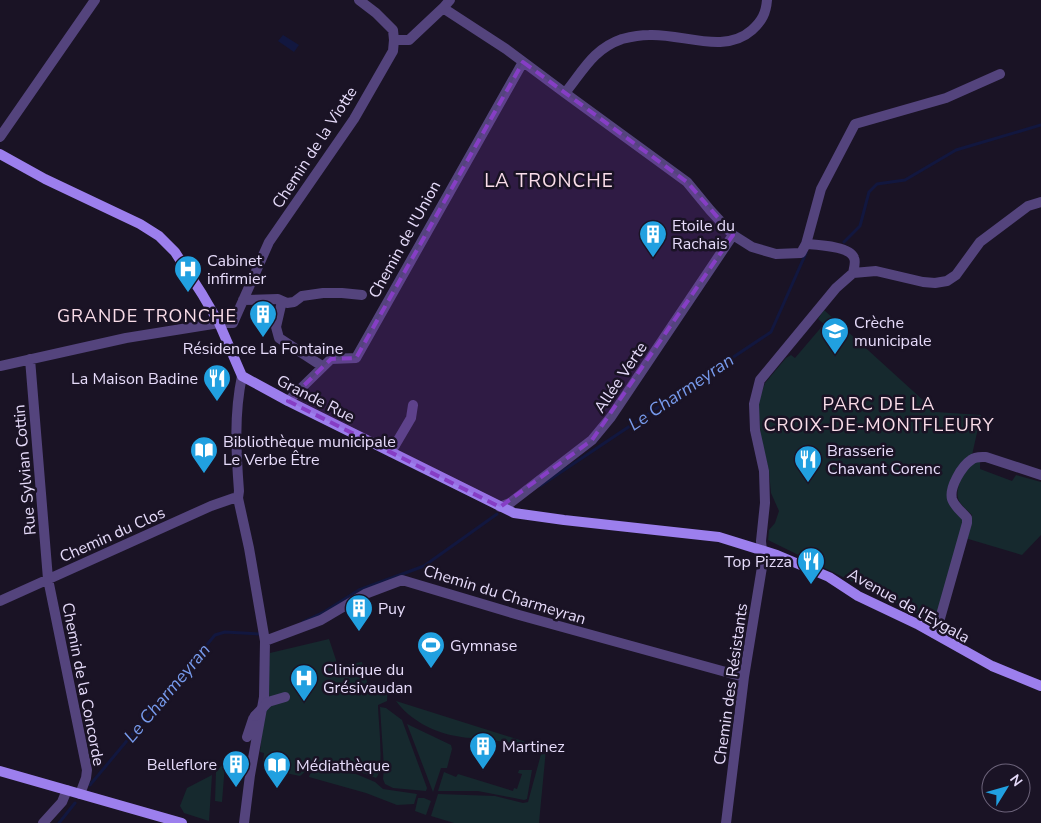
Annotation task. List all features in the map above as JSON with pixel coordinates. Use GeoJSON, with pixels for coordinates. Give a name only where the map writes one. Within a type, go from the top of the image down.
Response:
{"type":"FeatureCollection","features":[{"type":"Feature","properties":{"kind":"street"},"geometry":{"type":"LineString","coordinates":[[0,137],[95,0]]}},
{"type":"Feature","properties":{"kind":"street"},"geometry":{"type":"LineString","coordinates":[[359,0],[393,30],[394,40],[409,40],[447,4],[522,62],[688,182],[710,210],[733,234],[752,246],[776,254],[801,253],[806,244],[821,189],[855,124],[946,98],[1000,74]]}},
{"type":"Feature","properties":{"kind":"street"},"geometry":{"type":"LineString","coordinates":[[565,93],[593,56],[607,46],[623,39],[648,34],[712,41],[739,39],[751,31],[763,18],[766,0]]}},
{"type":"Feature","properties":{"kind":"street","name":"Chemin de la Viotte"},"geometry":{"type":"LineString","coordinates":[[219,323],[233,323],[269,242],[354,119],[392,51],[394,40]]}},
{"type":"Feature","properties":{"kind":"street","name":"Chemin de l'Union"},"geometry":{"type":"LineString","coordinates":[[288,401],[331,359],[356,358],[522,62]]}},
{"type":"Feature","properties":{"kind":"street"},"geometry":{"type":"LineString","coordinates":[[0,154],[46,179],[140,224],[159,236],[175,252],[219,323],[242,376],[238,398],[236,445],[238,498],[249,548],[265,641],[264,697],[244,823]]}},
{"type":"Feature","properties":{"kind":"street"},"geometry":{"type":"LineString","coordinates":[[806,244],[845,250],[852,253],[855,260],[853,273],[876,271],[923,282],[947,281],[956,276],[980,242],[1028,206],[1041,202]]}},
{"type":"Feature","properties":{"kind":"street","name":"Allée Verte"},"geometry":{"type":"LineString","coordinates":[[500,507],[510,503],[592,440],[611,417],[733,234]]}},
{"type":"Feature","properties":{"kind":"street","name":"Chemin des Résistants"},"geometry":{"type":"LineString","coordinates":[[726,823],[744,677],[762,562],[765,503],[764,471],[755,430],[754,404],[760,380],[836,288],[853,273]]}},
{"type":"Feature","properties":{"kind":"street"},"geometry":{"type":"LineString","coordinates":[[243,300],[278,299],[294,302],[302,296],[323,293],[362,294]]}},
{"type":"Feature","properties":{"kind":"street"},"geometry":{"type":"LineString","coordinates":[[282,301],[276,327],[279,338],[322,366]]}},
{"type":"Feature","properties":{"kind":"street"},"geometry":{"type":"LineString","coordinates":[[0,366],[126,338],[219,323]]}},
{"type":"Feature","properties":{"kind":"street","name":"Rue Sylvian Cottin"},"geometry":{"type":"LineString","coordinates":[[30,359],[48,579]]}},
{"type":"Feature","properties":{"kind":"street","name":"Grande Rue"},"geometry":{"type":"LineString","coordinates":[[242,376],[288,401],[514,513],[719,537],[762,550]]}},
{"type":"Feature","properties":{"kind":"street"},"geometry":{"type":"LineString","coordinates":[[390,452],[411,418],[414,405]]}},
{"type":"Feature","properties":{"kind":"street"},"geometry":{"type":"LineString","coordinates":[[934,633],[939,622],[967,523],[967,518],[952,499],[953,488],[963,468],[978,456],[1041,475]]}},
{"type":"Feature","properties":{"kind":"street","name":"Chemin du Clos"},"geometry":{"type":"LineString","coordinates":[[0,601],[211,506],[238,498]]}},
{"type":"Feature","properties":{"kind":"street","name":"Avenue de l'Eygala"},"geometry":{"type":"LineString","coordinates":[[762,550],[829,578],[872,603],[934,633],[967,654],[1041,686]]}},
{"type":"Feature","properties":{"kind":"street","name":"Chemin de la Concorde"},"geometry":{"type":"LineString","coordinates":[[48,579],[87,770],[80,794]]}},
{"type":"Feature","properties":{"kind":"street","name":"Chemin du Charmeyran"},"geometry":{"type":"LineString","coordinates":[[265,641],[321,620],[365,594],[402,580],[519,616],[744,677]]}},
{"type":"Feature","properties":{"kind":"street"},"geometry":{"type":"LineString","coordinates":[[247,737],[255,716],[268,702],[285,697]]}},
{"type":"Feature","properties":{"kind":"street"},"geometry":{"type":"LineString","coordinates":[[0,772],[182,823]]}},
{"type":"Feature","properties":{"kind":"street"},"geometry":{"type":"LineString","coordinates":[[43,823],[62,802],[67,790]]}},
{"type":"Feature","properties":{"kind":"highlighted area"},"geometry":{"type":"Polygon","coordinates":[[[523,62],[687,182],[733,235],[592,440],[500,507],[288,401],[331,359],[356,358],[523,62]]]}},
{"type":"Feature","properties":{"kind":"green space"},"geometry":{"type":"Polygon","coordinates":[[[824,310],[936,412],[981,415],[972,455],[951,488],[964,521],[936,623],[768,540],[769,530],[775,523],[779,511],[771,493],[769,471],[761,439],[758,403],[765,383],[786,358],[791,355],[795,358],[824,324],[818,319],[824,310]]]}},
{"type":"Feature","properties":{"kind":"green space"},"geometry":{"type":"Polygon","coordinates":[[[973,461],[980,461],[980,469],[1012,481],[1016,475],[1041,482],[1041,535],[1022,555],[965,538],[972,515],[961,504],[958,492],[962,475],[973,461]]]}},
{"type":"Feature","properties":{"kind":"green space"},"geometry":{"type":"Polygon","coordinates":[[[329,639],[338,666],[362,662],[369,690],[388,682],[387,701],[378,705],[381,755],[379,773],[376,778],[352,770],[323,765],[309,768],[300,776],[271,770],[263,763],[264,753],[260,752],[270,653],[329,639]]]}},
{"type":"Feature","properties":{"kind":"green space"},"geometry":{"type":"Polygon","coordinates":[[[396,701],[529,743],[529,748],[506,742],[461,737],[439,732],[408,714],[396,701]]]}},
{"type":"Feature","properties":{"kind":"green space"},"geometry":{"type":"Polygon","coordinates":[[[380,707],[386,708],[402,720],[427,788],[426,791],[393,788],[385,784],[383,779],[380,707]]]}},
{"type":"Feature","properties":{"kind":"green space"},"geometry":{"type":"Polygon","coordinates":[[[407,724],[451,745],[452,749],[447,768],[441,768],[433,792],[407,724]]]}},
{"type":"Feature","properties":{"kind":"green space"},"geometry":{"type":"Polygon","coordinates":[[[543,747],[546,749],[539,823],[454,823],[431,816],[438,794],[495,796],[523,803],[528,802],[543,747]]]}},
{"type":"Feature","properties":{"kind":"green space"},"geometry":{"type":"Polygon","coordinates":[[[225,764],[222,802],[215,801],[216,772],[225,764]]]}},
{"type":"Feature","properties":{"kind":"green space"},"geometry":{"type":"Polygon","coordinates":[[[318,770],[356,774],[375,782],[383,789],[417,794],[414,804],[397,805],[366,793],[309,777],[310,774],[318,770]]]}},
{"type":"Feature","properties":{"kind":"green space"},"geometry":{"type":"Polygon","coordinates":[[[519,770],[532,770],[527,799],[524,800],[478,791],[438,791],[444,772],[456,777],[458,774],[513,791],[514,788],[517,789],[522,774],[518,773],[519,770]]]}},
{"type":"Feature","properties":{"kind":"green space"},"geometry":{"type":"Polygon","coordinates":[[[212,775],[209,821],[184,813],[180,806],[187,788],[212,775]]]}},
{"type":"Feature","properties":{"kind":"green space"},"geometry":{"type":"Polygon","coordinates":[[[418,798],[431,801],[426,815],[415,811],[418,798]]]}},
{"type":"Feature","properties":{"kind":"shaded area"},"geometry":{"type":"Polygon","coordinates":[[[283,35],[299,45],[294,52],[278,41],[283,35]]]}},
{"type":"Feature","properties":{"kind":"waterway","name":"Le Charmeyran"},"geometry":{"type":"LineString","coordinates":[[844,242],[860,226],[869,192],[877,184],[905,180],[956,150],[1041,125]]}},
{"type":"Feature","properties":{"kind":"waterway","name":"Le Charmeyran"},"geometry":{"type":"LineString","coordinates":[[540,486],[771,332],[806,253]]}},
{"type":"Feature","properties":{"kind":"waterway","name":"Le Charmeyran"},"geometry":{"type":"LineString","coordinates":[[303,622],[324,612],[359,590],[424,566],[497,514]]}},
{"type":"Feature","properties":{"kind":"waterway","name":"Le Charmeyran"},"geometry":{"type":"LineString","coordinates":[[90,785],[215,635],[225,632],[259,634]]}},
{"type":"Feature","properties":{"kind":"waterway","name":"Le Charmeyran"},"geometry":{"type":"LineString","coordinates":[[59,823],[75,803]]}},
{"type":"Feature","properties":{"kind":"place","name":"Etoile du Rachais"},"geometry":{"type":"Point","coordinates":[653,258]}},
{"type":"Feature","properties":{"kind":"place","name":"Cabinet infirmier"},"geometry":{"type":"Point","coordinates":[188,293]}},
{"type":"Feature","properties":{"kind":"place","name":"Résidence La Fontaine"},"geometry":{"type":"Point","coordinates":[263,338]}},
{"type":"Feature","properties":{"kind":"place","name":"Crèche municipale"},"geometry":{"type":"Point","coordinates":[835,355]}},
{"type":"Feature","properties":{"kind":"place","name":"La Maison Badine"},"geometry":{"type":"Point","coordinates":[217,402]}},
{"type":"Feature","properties":{"kind":"place","name":"Bibliothèque municipale Le Verbe Être"},"geometry":{"type":"Point","coordinates":[204,474]}},
{"type":"Feature","properties":{"kind":"place","name":"Brasserie Chavant Corenc"},"geometry":{"type":"Point","coordinates":[808,483]}},
{"type":"Feature","properties":{"kind":"place","name":"Top Pizza"},"geometry":{"type":"Point","coordinates":[811,585]}},
{"type":"Feature","properties":{"kind":"place","name":"Puy"},"geometry":{"type":"Point","coordinates":[359,632]}},
{"type":"Feature","properties":{"kind":"place","name":"Gymnase"},"geometry":{"type":"Point","coordinates":[431,669]}},
{"type":"Feature","properties":{"kind":"place","name":"Clinique du Grésivaudan"},"geometry":{"type":"Point","coordinates":[304,702]}},
{"type":"Feature","properties":{"kind":"place","name":"Martinez"},"geometry":{"type":"Point","coordinates":[483,770]}},
{"type":"Feature","properties":{"kind":"place","name":"Belleflore"},"geometry":{"type":"Point","coordinates":[236,788]}},
{"type":"Feature","properties":{"kind":"place","name":"Médiathèque"},"geometry":{"type":"Point","coordinates":[277,789]}},
{"type":"Feature","properties":{"kind":"district","name":"LA TRONCHE"},"geometry":{"type":"Point","coordinates":[549,180]}},
{"type":"Feature","properties":{"kind":"district","name":"GRANDE TRONCHE"},"geometry":{"type":"Point","coordinates":[147,316]}},
{"type":"Feature","properties":{"kind":"district","name":"PARC DE LA CROIX-DE-MONTFLEURY"},"geometry":{"type":"Point","coordinates":[879,414]}}]}
